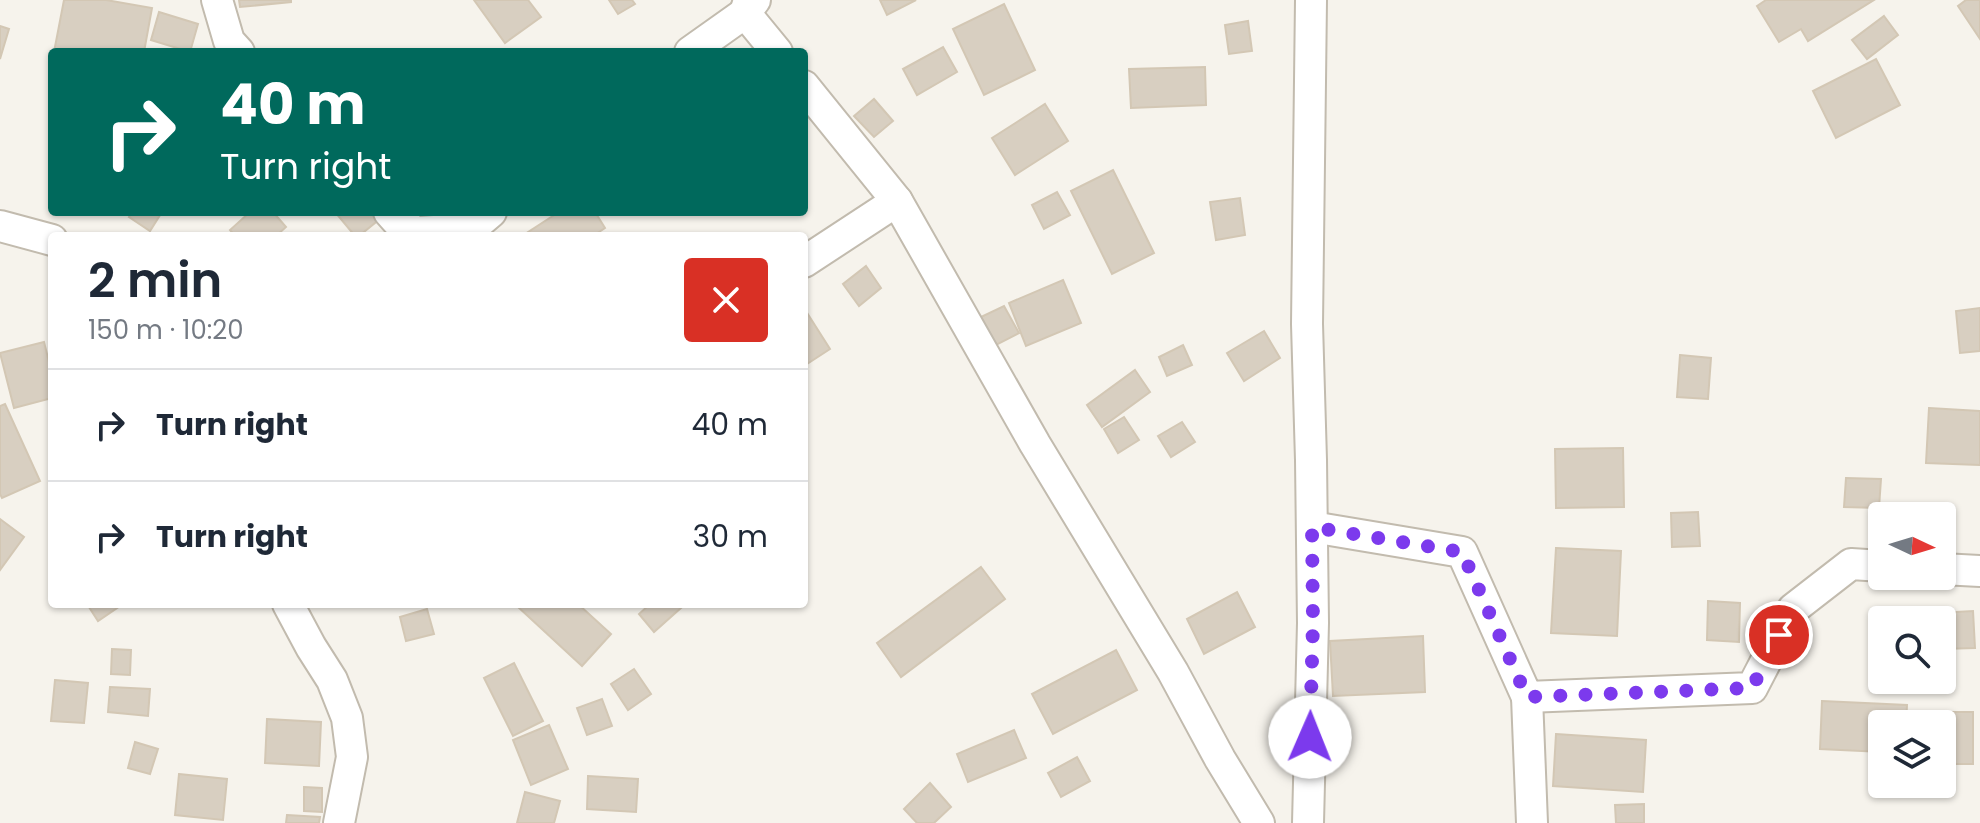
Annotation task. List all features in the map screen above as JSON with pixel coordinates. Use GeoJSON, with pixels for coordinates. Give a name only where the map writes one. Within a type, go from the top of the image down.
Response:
{"type":"FeatureCollection","features":[{"type":"Feature","properties":{"kind":"street"},"geometry":{"type":"LineString","coordinates":[[217,0],[229,41],[235,48]]}},
{"type":"Feature","properties":{"kind":"street"},"geometry":{"type":"LineString","coordinates":[[1308,823],[1313,623],[1307,324],[1311,0]]}},
{"type":"Feature","properties":{"kind":"street"},"geometry":{"type":"LineString","coordinates":[[695,48],[750,4],[775,48]]}},
{"type":"Feature","properties":{"kind":"street"},"geometry":{"type":"LineString","coordinates":[[808,91],[897,201],[1035,444],[1173,672],[1259,823]]}},
{"type":"Feature","properties":{"kind":"street"},"geometry":{"type":"LineString","coordinates":[[808,259],[897,201]]}},
{"type":"Feature","properties":{"kind":"street"},"geometry":{"type":"LineString","coordinates":[[393,216],[416,232],[479,226]]}},
{"type":"Feature","properties":{"kind":"street"},"geometry":{"type":"LineString","coordinates":[[0,226],[48,239]]}},
{"type":"Feature","properties":{"kind":"street"},"geometry":{"type":"LineString","coordinates":[[1312,527],[1462,552],[1527,697],[1532,823]]}},
{"type":"Feature","properties":{"kind":"street"},"geometry":{"type":"LineString","coordinates":[[1527,697],[1752,688],[1793,609],[1851,564],[1868,565]]}},
{"type":"Feature","properties":{"kind":"street"},"geometry":{"type":"LineString","coordinates":[[1956,570],[1980,571]]}},
{"type":"Feature","properties":{"kind":"street"},"geometry":{"type":"LineString","coordinates":[[290,608],[332,680],[347,718],[352,757],[339,823]]}},
{"type":"Feature","properties":{"kind":"building"},"geometry":{"type":"Polygon","coordinates":[[[64,0],[106,0],[152,8],[145,48],[55,48],[64,0]]]}},
{"type":"Feature","properties":{"kind":"building"},"geometry":{"type":"Polygon","coordinates":[[[239,0],[291,0],[291,2],[240,7],[239,0]]]}},
{"type":"Feature","properties":{"kind":"building"},"geometry":{"type":"Polygon","coordinates":[[[474,0],[528,0],[541,17],[505,43],[474,0]]]}},
{"type":"Feature","properties":{"kind":"building"},"geometry":{"type":"Polygon","coordinates":[[[609,0],[632,0],[635,4],[618,14],[609,0]]]}},
{"type":"Feature","properties":{"kind":"building"},"geometry":{"type":"Polygon","coordinates":[[[880,0],[916,0],[887,15],[880,0]]]}},
{"type":"Feature","properties":{"kind":"building"},"geometry":{"type":"Polygon","coordinates":[[[1766,0],[1874,0],[1808,41],[1801,29],[1779,42],[1757,6],[1766,0]]]}},
{"type":"Feature","properties":{"kind":"building"},"geometry":{"type":"Polygon","coordinates":[[[1966,0],[1980,0],[1980,39],[1958,6],[1966,0]]]}},
{"type":"Feature","properties":{"kind":"building"},"geometry":{"type":"Polygon","coordinates":[[[1004,4],[1035,70],[984,95],[953,29],[1004,4]]]}},
{"type":"Feature","properties":{"kind":"building"},"geometry":{"type":"Polygon","coordinates":[[[159,12],[198,24],[191,48],[177,48],[151,40],[159,12]]]}},
{"type":"Feature","properties":{"kind":"building"},"geometry":{"type":"Polygon","coordinates":[[[1884,16],[1898,35],[1867,59],[1852,40],[1884,16]]]}},
{"type":"Feature","properties":{"kind":"building"},"geometry":{"type":"Polygon","coordinates":[[[1248,21],[1252,51],[1229,54],[1225,25],[1248,21]]]}},
{"type":"Feature","properties":{"kind":"building"},"geometry":{"type":"Polygon","coordinates":[[[0,26],[9,29],[0,59],[0,26]]]}},
{"type":"Feature","properties":{"kind":"building"},"geometry":{"type":"Polygon","coordinates":[[[943,47],[957,72],[917,95],[903,69],[943,47]]]}},
{"type":"Feature","properties":{"kind":"building"},"geometry":{"type":"Polygon","coordinates":[[[1876,59],[1900,105],[1836,138],[1813,91],[1876,59]]]}},
{"type":"Feature","properties":{"kind":"building"},"geometry":{"type":"Polygon","coordinates":[[[1205,67],[1206,105],[1131,108],[1129,69],[1205,67]]]}},
{"type":"Feature","properties":{"kind":"building"},"geometry":{"type":"Polygon","coordinates":[[[874,99],[893,121],[874,137],[854,116],[874,99]]]}},
{"type":"Feature","properties":{"kind":"building"},"geometry":{"type":"Polygon","coordinates":[[[1045,104],[1068,141],[1015,175],[992,138],[1045,104]]]}},
{"type":"Feature","properties":{"kind":"building"},"geometry":{"type":"Polygon","coordinates":[[[1113,170],[1154,253],[1112,274],[1071,191],[1113,170]]]}},
{"type":"Feature","properties":{"kind":"building"},"geometry":{"type":"Polygon","coordinates":[[[1057,192],[1070,215],[1044,229],[1032,205],[1057,192]]]}},
{"type":"Feature","properties":{"kind":"building"},"geometry":{"type":"Polygon","coordinates":[[[1240,198],[1245,235],[1216,240],[1210,202],[1240,198]]]}},
{"type":"Feature","properties":{"kind":"building"},"geometry":{"type":"Polygon","coordinates":[[[130,216],[159,216],[150,231],[130,216]]]}},
{"type":"Feature","properties":{"kind":"building"},"geometry":{"type":"Polygon","coordinates":[[[246,216],[276,216],[286,227],[280,232],[230,230],[246,216]]]}},
{"type":"Feature","properties":{"kind":"building"},"geometry":{"type":"Polygon","coordinates":[[[338,216],[381,218],[364,232],[352,232],[338,216]]]}},
{"type":"Feature","properties":{"kind":"building"},"geometry":{"type":"Polygon","coordinates":[[[553,216],[598,216],[605,228],[599,232],[528,232],[553,216]]]}},
{"type":"Feature","properties":{"kind":"building"},"geometry":{"type":"Polygon","coordinates":[[[866,266],[881,288],[859,306],[843,284],[866,266]]]}},
{"type":"Feature","properties":{"kind":"building"},"geometry":{"type":"Polygon","coordinates":[[[1063,280],[1081,323],[1026,346],[1009,303],[1063,280]]]}},
{"type":"Feature","properties":{"kind":"building"},"geometry":{"type":"Polygon","coordinates":[[[1004,306],[1019,333],[996,345],[981,317],[1004,306]]]}},
{"type":"Feature","properties":{"kind":"building"},"geometry":{"type":"Polygon","coordinates":[[[1980,308],[1980,351],[1960,353],[1956,311],[1980,308]]]}},
{"type":"Feature","properties":{"kind":"building"},"geometry":{"type":"Polygon","coordinates":[[[808,314],[830,349],[808,363],[808,314]]]}},
{"type":"Feature","properties":{"kind":"building"},"geometry":{"type":"Polygon","coordinates":[[[1264,331],[1280,358],[1244,381],[1227,353],[1264,331]]]}},
{"type":"Feature","properties":{"kind":"building"},"geometry":{"type":"Polygon","coordinates":[[[44,342],[48,358],[48,399],[14,408],[0,353],[44,342]]]}},
{"type":"Feature","properties":{"kind":"building"},"geometry":{"type":"Polygon","coordinates":[[[1183,345],[1192,365],[1167,376],[1159,357],[1183,345]]]}},
{"type":"Feature","properties":{"kind":"building"},"geometry":{"type":"Polygon","coordinates":[[[1680,355],[1711,358],[1708,399],[1677,397],[1680,355]]]}},
{"type":"Feature","properties":{"kind":"building"},"geometry":{"type":"Polygon","coordinates":[[[1135,370],[1150,392],[1102,427],[1087,405],[1135,370]]]}},
{"type":"Feature","properties":{"kind":"building"},"geometry":{"type":"Polygon","coordinates":[[[5,404],[40,481],[2,498],[0,406],[5,404]]]}},
{"type":"Feature","properties":{"kind":"building"},"geometry":{"type":"Polygon","coordinates":[[[1929,408],[1980,411],[1980,465],[1926,463],[1929,408]]]}},
{"type":"Feature","properties":{"kind":"building"},"geometry":{"type":"Polygon","coordinates":[[[1124,417],[1139,440],[1118,453],[1104,429],[1124,417]]]}},
{"type":"Feature","properties":{"kind":"building"},"geometry":{"type":"Polygon","coordinates":[[[1182,422],[1195,442],[1171,457],[1158,436],[1182,422]]]}},
{"type":"Feature","properties":{"kind":"building"},"geometry":{"type":"Polygon","coordinates":[[[1623,448],[1624,507],[1556,508],[1555,449],[1623,448]]]}},
{"type":"Feature","properties":{"kind":"building"},"geometry":{"type":"Polygon","coordinates":[[[1846,478],[1881,479],[1879,502],[1868,502],[1868,508],[1844,507],[1846,478]]]}},
{"type":"Feature","properties":{"kind":"building"},"geometry":{"type":"Polygon","coordinates":[[[1698,512],[1700,546],[1672,547],[1671,513],[1698,512]]]}},
{"type":"Feature","properties":{"kind":"building"},"geometry":{"type":"Polygon","coordinates":[[[0,519],[24,537],[0,570],[0,519]]]}},
{"type":"Feature","properties":{"kind":"building"},"geometry":{"type":"Polygon","coordinates":[[[1556,548],[1621,551],[1617,636],[1551,633],[1556,548]]]}},
{"type":"Feature","properties":{"kind":"building"},"geometry":{"type":"Polygon","coordinates":[[[981,567],[1005,599],[901,677],[877,643],[981,567]]]}},
{"type":"Feature","properties":{"kind":"building"},"geometry":{"type":"Polygon","coordinates":[[[1237,592],[1255,627],[1204,654],[1187,619],[1237,592]]]}},
{"type":"Feature","properties":{"kind":"building"},"geometry":{"type":"Polygon","coordinates":[[[1708,601],[1740,603],[1739,642],[1707,640],[1708,601]]]}},
{"type":"Feature","properties":{"kind":"building"},"geometry":{"type":"Polygon","coordinates":[[[90,608],[117,608],[98,621],[90,608]]]}},
{"type":"Feature","properties":{"kind":"building"},"geometry":{"type":"Polygon","coordinates":[[[519,608],[582,608],[611,634],[582,666],[519,608]]]}},
{"type":"Feature","properties":{"kind":"building"},"geometry":{"type":"Polygon","coordinates":[[[646,608],[681,608],[654,632],[639,614],[646,608]]]}},
{"type":"Feature","properties":{"kind":"building"},"geometry":{"type":"Polygon","coordinates":[[[427,609],[434,634],[406,641],[400,617],[427,609]]]}},
{"type":"Feature","properties":{"kind":"building"},"geometry":{"type":"Polygon","coordinates":[[[1973,611],[1975,648],[1956,649],[1956,612],[1973,611]]]}},
{"type":"Feature","properties":{"kind":"building"},"geometry":{"type":"Polygon","coordinates":[[[1423,636],[1425,692],[1333,696],[1330,641],[1423,636]]]}},
{"type":"Feature","properties":{"kind":"building"},"geometry":{"type":"Polygon","coordinates":[[[112,649],[131,650],[130,675],[111,674],[112,649]]]}},
{"type":"Feature","properties":{"kind":"building"},"geometry":{"type":"Polygon","coordinates":[[[1116,650],[1137,690],[1053,734],[1032,694],[1116,650]]]}},
{"type":"Feature","properties":{"kind":"building"},"geometry":{"type":"Polygon","coordinates":[[[514,663],[543,721],[513,736],[484,678],[514,663]]]}},
{"type":"Feature","properties":{"kind":"building"},"geometry":{"type":"Polygon","coordinates":[[[634,669],[651,694],[628,710],[611,684],[634,669]]]}},
{"type":"Feature","properties":{"kind":"building"},"geometry":{"type":"Polygon","coordinates":[[[55,680],[88,683],[84,723],[51,721],[55,680]]]}},
{"type":"Feature","properties":{"kind":"building"},"geometry":{"type":"Polygon","coordinates":[[[110,687],[150,689],[148,716],[108,712],[110,687]]]}},
{"type":"Feature","properties":{"kind":"building"},"geometry":{"type":"Polygon","coordinates":[[[602,699],[612,726],[587,735],[577,708],[602,699]]]}},
{"type":"Feature","properties":{"kind":"building"},"geometry":{"type":"Polygon","coordinates":[[[1822,701],[1907,705],[1907,710],[1868,710],[1868,751],[1820,749],[1822,701]]]}},
{"type":"Feature","properties":{"kind":"building"},"geometry":{"type":"Polygon","coordinates":[[[1956,712],[1973,712],[1973,764],[1956,764],[1956,712]]]}},
{"type":"Feature","properties":{"kind":"building"},"geometry":{"type":"Polygon","coordinates":[[[267,719],[321,722],[319,766],[265,763],[267,719]]]}},
{"type":"Feature","properties":{"kind":"building"},"geometry":{"type":"Polygon","coordinates":[[[549,725],[568,769],[531,785],[513,740],[549,725]]]}},
{"type":"Feature","properties":{"kind":"building"},"geometry":{"type":"Polygon","coordinates":[[[1014,730],[1026,758],[968,782],[957,754],[1014,730]]]}},
{"type":"Feature","properties":{"kind":"building"},"geometry":{"type":"Polygon","coordinates":[[[1556,734],[1646,740],[1643,792],[1553,786],[1556,734]]]}},
{"type":"Feature","properties":{"kind":"building"},"geometry":{"type":"Polygon","coordinates":[[[135,742],[158,749],[150,774],[128,768],[135,742]]]}},
{"type":"Feature","properties":{"kind":"building"},"geometry":{"type":"Polygon","coordinates":[[[1077,757],[1090,781],[1061,797],[1048,773],[1077,757]]]}},
{"type":"Feature","properties":{"kind":"building"},"geometry":{"type":"Polygon","coordinates":[[[179,774],[227,779],[223,820],[175,815],[179,774]]]}},
{"type":"Feature","properties":{"kind":"building"},"geometry":{"type":"Polygon","coordinates":[[[588,776],[638,779],[636,812],[587,809],[588,776]]]}},
{"type":"Feature","properties":{"kind":"building"},"geometry":{"type":"Polygon","coordinates":[[[930,783],[951,807],[934,823],[917,823],[904,809],[930,783]]]}},
{"type":"Feature","properties":{"kind":"building"},"geometry":{"type":"Polygon","coordinates":[[[304,787],[322,788],[322,812],[304,811],[304,787]]]}},
{"type":"Feature","properties":{"kind":"building"},"geometry":{"type":"Polygon","coordinates":[[[525,792],[560,801],[554,823],[517,823],[525,792]]]}},
{"type":"Feature","properties":{"kind":"building"},"geometry":{"type":"Polygon","coordinates":[[[1644,804],[1644,823],[1616,823],[1615,805],[1644,804]]]}},
{"type":"Feature","properties":{"kind":"building"},"geometry":{"type":"Polygon","coordinates":[[[287,815],[320,817],[319,823],[286,823],[287,815]]]}},
{"type":"Feature","properties":{"kind":"route"},"geometry":{"type":"LineString","coordinates":[[1310,737],[1312,527],[1462,552],[1527,697],[1752,688],[1779,635]]}}]}
